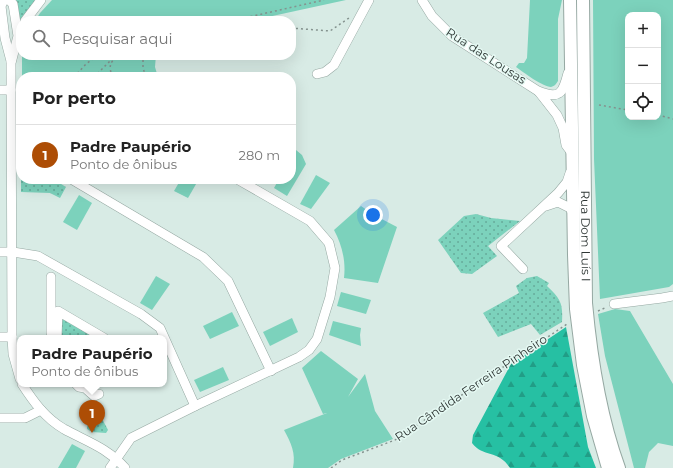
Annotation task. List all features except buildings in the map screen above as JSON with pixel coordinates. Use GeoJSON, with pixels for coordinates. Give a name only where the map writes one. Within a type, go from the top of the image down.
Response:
{"type":"FeatureCollection","features":[{"type":"Feature","properties":{"kind":"main road","name":"Rua Dom Luís I"},"geometry":{"type":"LineString","coordinates":[[570,0],[576,309],[583,364],[593,416],[608,468]]}},
{"type":"Feature","properties":{"kind":"main road","name":"Rua Dom Luís I"},"geometry":{"type":"LineString","coordinates":[[583,0],[586,303],[591,348],[600,396],[610,442],[619,468]]}},
{"type":"Feature","properties":{"kind":"street"},"geometry":{"type":"LineString","coordinates":[[4,0],[1,6],[2,36],[11,63]]}},
{"type":"Feature","properties":{"kind":"street"},"geometry":{"type":"LineString","coordinates":[[8,0],[13,4],[16,18]]}},
{"type":"Feature","properties":{"kind":"street"},"geometry":{"type":"LineString","coordinates":[[29,16],[41,0]]}},
{"type":"Feature","properties":{"kind":"street"},"geometry":{"type":"LineString","coordinates":[[317,74],[325,72],[334,65],[369,0]]}},
{"type":"Feature","properties":{"kind":"street","name":"Rua das Lousas"},"geometry":{"type":"LineString","coordinates":[[422,0],[432,16],[452,36],[538,91],[549,95],[558,94],[564,89],[571,62]]}},
{"type":"Feature","properties":{"kind":"street"},"geometry":{"type":"LineString","coordinates":[[16,44],[11,63],[11,90],[16,150]]}},
{"type":"Feature","properties":{"kind":"street"},"geometry":{"type":"LineString","coordinates":[[0,90],[11,90]]}},
{"type":"Feature","properties":{"kind":"street","name":"Rua das Lousas"},"geometry":{"type":"LineString","coordinates":[[538,91],[557,114],[563,128],[566,145],[572,154]]}},
{"type":"Feature","properties":{"kind":"street"},"geometry":{"type":"LineString","coordinates":[[523,269],[501,246],[544,206],[567,182],[573,166]]}},
{"type":"Feature","properties":{"kind":"street"},"geometry":{"type":"LineString","coordinates":[[16,184],[13,252],[12,337],[13,354],[17,368]]}},
{"type":"Feature","properties":{"kind":"street"},"geometry":{"type":"LineString","coordinates":[[79,184],[203,257],[228,281],[271,371]]}},
{"type":"Feature","properties":{"kind":"street"},"geometry":{"type":"LineString","coordinates":[[110,468],[131,438],[299,357],[309,350],[317,339],[330,297],[335,268],[329,243],[310,221],[246,184]]}},
{"type":"Feature","properties":{"kind":"street"},"geometry":{"type":"LineString","coordinates":[[544,206],[558,202],[570,208],[573,213]]}},
{"type":"Feature","properties":{"kind":"street"},"geometry":{"type":"LineString","coordinates":[[0,252],[13,252],[38,256],[141,314],[160,328],[163,335]]}},
{"type":"Feature","properties":{"kind":"street"},"geometry":{"type":"LineString","coordinates":[[52,335],[51,288],[55,278]]}},
{"type":"Feature","properties":{"kind":"street"},"geometry":{"type":"LineString","coordinates":[[614,304],[673,296]]}},
{"type":"Feature","properties":{"kind":"street"},"geometry":{"type":"LineString","coordinates":[[57,335],[58,311],[99,335]]}},
{"type":"Feature","properties":{"kind":"street"},"geometry":{"type":"LineString","coordinates":[[0,337],[12,337]]}},
{"type":"Feature","properties":{"kind":"street"},"geometry":{"type":"LineString","coordinates":[[167,344],[195,406]]}},
{"type":"Feature","properties":{"kind":"street"},"geometry":{"type":"LineString","coordinates":[[24,387],[32,400],[41,410],[63,428],[96,444],[117,459],[125,468]]}},
{"type":"Feature","properties":{"kind":"street"},"geometry":{"type":"LineString","coordinates":[[79,387],[85,388],[94,396],[99,394]]}},
{"type":"Feature","properties":{"kind":"street"},"geometry":{"type":"LineString","coordinates":[[0,418],[25,418],[41,410]]}},
{"type":"Feature","properties":{"kind":"path"},"geometry":{"type":"LineString","coordinates":[[253,16],[324,0]]}},
{"type":"Feature","properties":{"kind":"path"},"geometry":{"type":"LineString","coordinates":[[296,28],[330,31],[349,18]]}},
{"type":"Feature","properties":{"kind":"path"},"geometry":{"type":"LineString","coordinates":[[79,72],[91,60]]}},
{"type":"Feature","properties":{"kind":"path"},"geometry":{"type":"LineString","coordinates":[[99,72],[112,60]]}},
{"type":"Feature","properties":{"kind":"path"},"geometry":{"type":"LineString","coordinates":[[111,72],[109,66],[112,60]]}},
{"type":"Feature","properties":{"kind":"path"},"geometry":{"type":"LineString","coordinates":[[143,60],[144,72]]}},
{"type":"Feature","properties":{"kind":"path"},"geometry":{"type":"LineString","coordinates":[[598,105],[625,110]]}},
{"type":"Feature","properties":{"kind":"path"},"geometry":{"type":"LineString","coordinates":[[661,116],[673,119]]}},
{"type":"Feature","properties":{"kind":"path","name":"Rua Cândida Ferreira Pinheiro"},"geometry":{"type":"LineString","coordinates":[[331,468],[342,460],[395,440],[567,324]]}},
{"type":"Feature","properties":{"kind":"green space"},"geometry":{"type":"Polygon","coordinates":[[[16,0],[35,0],[24,16],[18,16],[16,0]]]}},
{"type":"Feature","properties":{"kind":"green space"},"geometry":{"type":"Polygon","coordinates":[[[52,0],[346,0],[272,16],[38,16],[52,0]]]}},
{"type":"Feature","properties":{"kind":"green space"},"geometry":{"type":"Polygon","coordinates":[[[530,0],[562,0],[558,19],[558,81],[551,87],[538,82],[516,67],[519,63],[524,63],[527,58],[530,0]]]}},
{"type":"Feature","properties":{"kind":"green space"},"geometry":{"type":"Polygon","coordinates":[[[593,0],[673,0],[673,284],[669,287],[600,299],[594,159],[593,0]]]}},
{"type":"Feature","properties":{"kind":"green space"},"geometry":{"type":"Polygon","coordinates":[[[22,60],[156,60],[156,72],[22,72],[22,60]]]}},
{"type":"Feature","properties":{"kind":"green space"},"geometry":{"type":"Polygon","coordinates":[[[296,150],[302,155],[306,164],[296,181],[296,150]]]}},
{"type":"Feature","properties":{"kind":"green space"},"geometry":{"type":"Polygon","coordinates":[[[316,175],[330,183],[311,209],[300,204],[316,175]]]}},
{"type":"Feature","properties":{"kind":"green space"},"geometry":{"type":"Polygon","coordinates":[[[21,184],[61,184],[66,187],[60,198],[50,193],[21,192],[21,184]]]}},
{"type":"Feature","properties":{"kind":"green space"},"geometry":{"type":"Polygon","coordinates":[[[178,184],[196,184],[188,198],[174,191],[178,184]]]}},
{"type":"Feature","properties":{"kind":"green space"},"geometry":{"type":"Polygon","coordinates":[[[276,184],[294,184],[287,196],[274,188],[276,184]]]}},
{"type":"Feature","properties":{"kind":"green space"},"geometry":{"type":"Polygon","coordinates":[[[79,195],[92,203],[77,230],[63,222],[79,195]]]}},
{"type":"Feature","properties":{"kind":"green space"},"geometry":{"type":"Polygon","coordinates":[[[361,206],[374,215],[397,227],[378,283],[344,278],[343,253],[334,230],[361,206]]]}},
{"type":"Feature","properties":{"kind":"green space"},"geometry":{"type":"Polygon","coordinates":[[[476,214],[491,218],[520,221],[488,246],[497,256],[472,274],[461,273],[438,240],[464,216],[476,214]]]}},
{"type":"Feature","properties":{"kind":"green space"},"geometry":{"type":"Polygon","coordinates":[[[156,276],[170,284],[152,310],[140,303],[156,276]]]}},
{"type":"Feature","properties":{"kind":"green space"},"geometry":{"type":"Polygon","coordinates":[[[537,276],[549,283],[547,286],[558,298],[562,311],[562,322],[540,335],[531,324],[498,337],[483,313],[519,293],[516,286],[527,278],[537,276]]]}},
{"type":"Feature","properties":{"kind":"green space"},"geometry":{"type":"Polygon","coordinates":[[[341,292],[371,300],[366,314],[337,306],[341,292]]]}},
{"type":"Feature","properties":{"kind":"green space"},"geometry":{"type":"Polygon","coordinates":[[[615,309],[630,311],[673,384],[673,446],[658,443],[649,452],[645,468],[634,468],[605,356],[598,314],[615,309]]]}},
{"type":"Feature","properties":{"kind":"green space"},"geometry":{"type":"Polygon","coordinates":[[[232,312],[239,326],[210,339],[203,326],[232,312]]]}},
{"type":"Feature","properties":{"kind":"green space"},"geometry":{"type":"Polygon","coordinates":[[[292,318],[298,332],[270,346],[263,332],[292,318]]]}},
{"type":"Feature","properties":{"kind":"green space"},"geometry":{"type":"Polygon","coordinates":[[[63,319],[90,335],[60,335],[60,324],[63,319]]]}},
{"type":"Feature","properties":{"kind":"green space"},"geometry":{"type":"Polygon","coordinates":[[[333,321],[361,328],[361,346],[329,335],[333,321]]]}},
{"type":"Feature","properties":{"kind":"green space"},"geometry":{"type":"Polygon","coordinates":[[[566,327],[588,447],[596,468],[510,468],[501,458],[476,448],[472,443],[473,435],[511,364],[566,327]]]}},
{"type":"Feature","properties":{"kind":"green space"},"geometry":{"type":"Polygon","coordinates":[[[321,351],[358,379],[348,397],[365,374],[375,411],[393,439],[341,459],[328,468],[293,468],[294,458],[292,448],[284,430],[327,413],[323,414],[302,368],[321,351]]]}},
{"type":"Feature","properties":{"kind":"green space"},"geometry":{"type":"Polygon","coordinates":[[[223,367],[229,380],[200,392],[194,380],[223,367]]]}},
{"type":"Feature","properties":{"kind":"green space"},"geometry":{"type":"Polygon","coordinates":[[[96,411],[98,411],[108,430],[106,433],[92,432],[87,429],[96,411]]]}},
{"type":"Feature","properties":{"kind":"green space"},"geometry":{"type":"Polygon","coordinates":[[[72,444],[85,451],[76,468],[58,468],[72,444]]]}},
{"type":"Feature","properties":{"kind":"place","name":"Padre Paupério"},"geometry":{"type":"Point","coordinates":[92,433]}}]}
